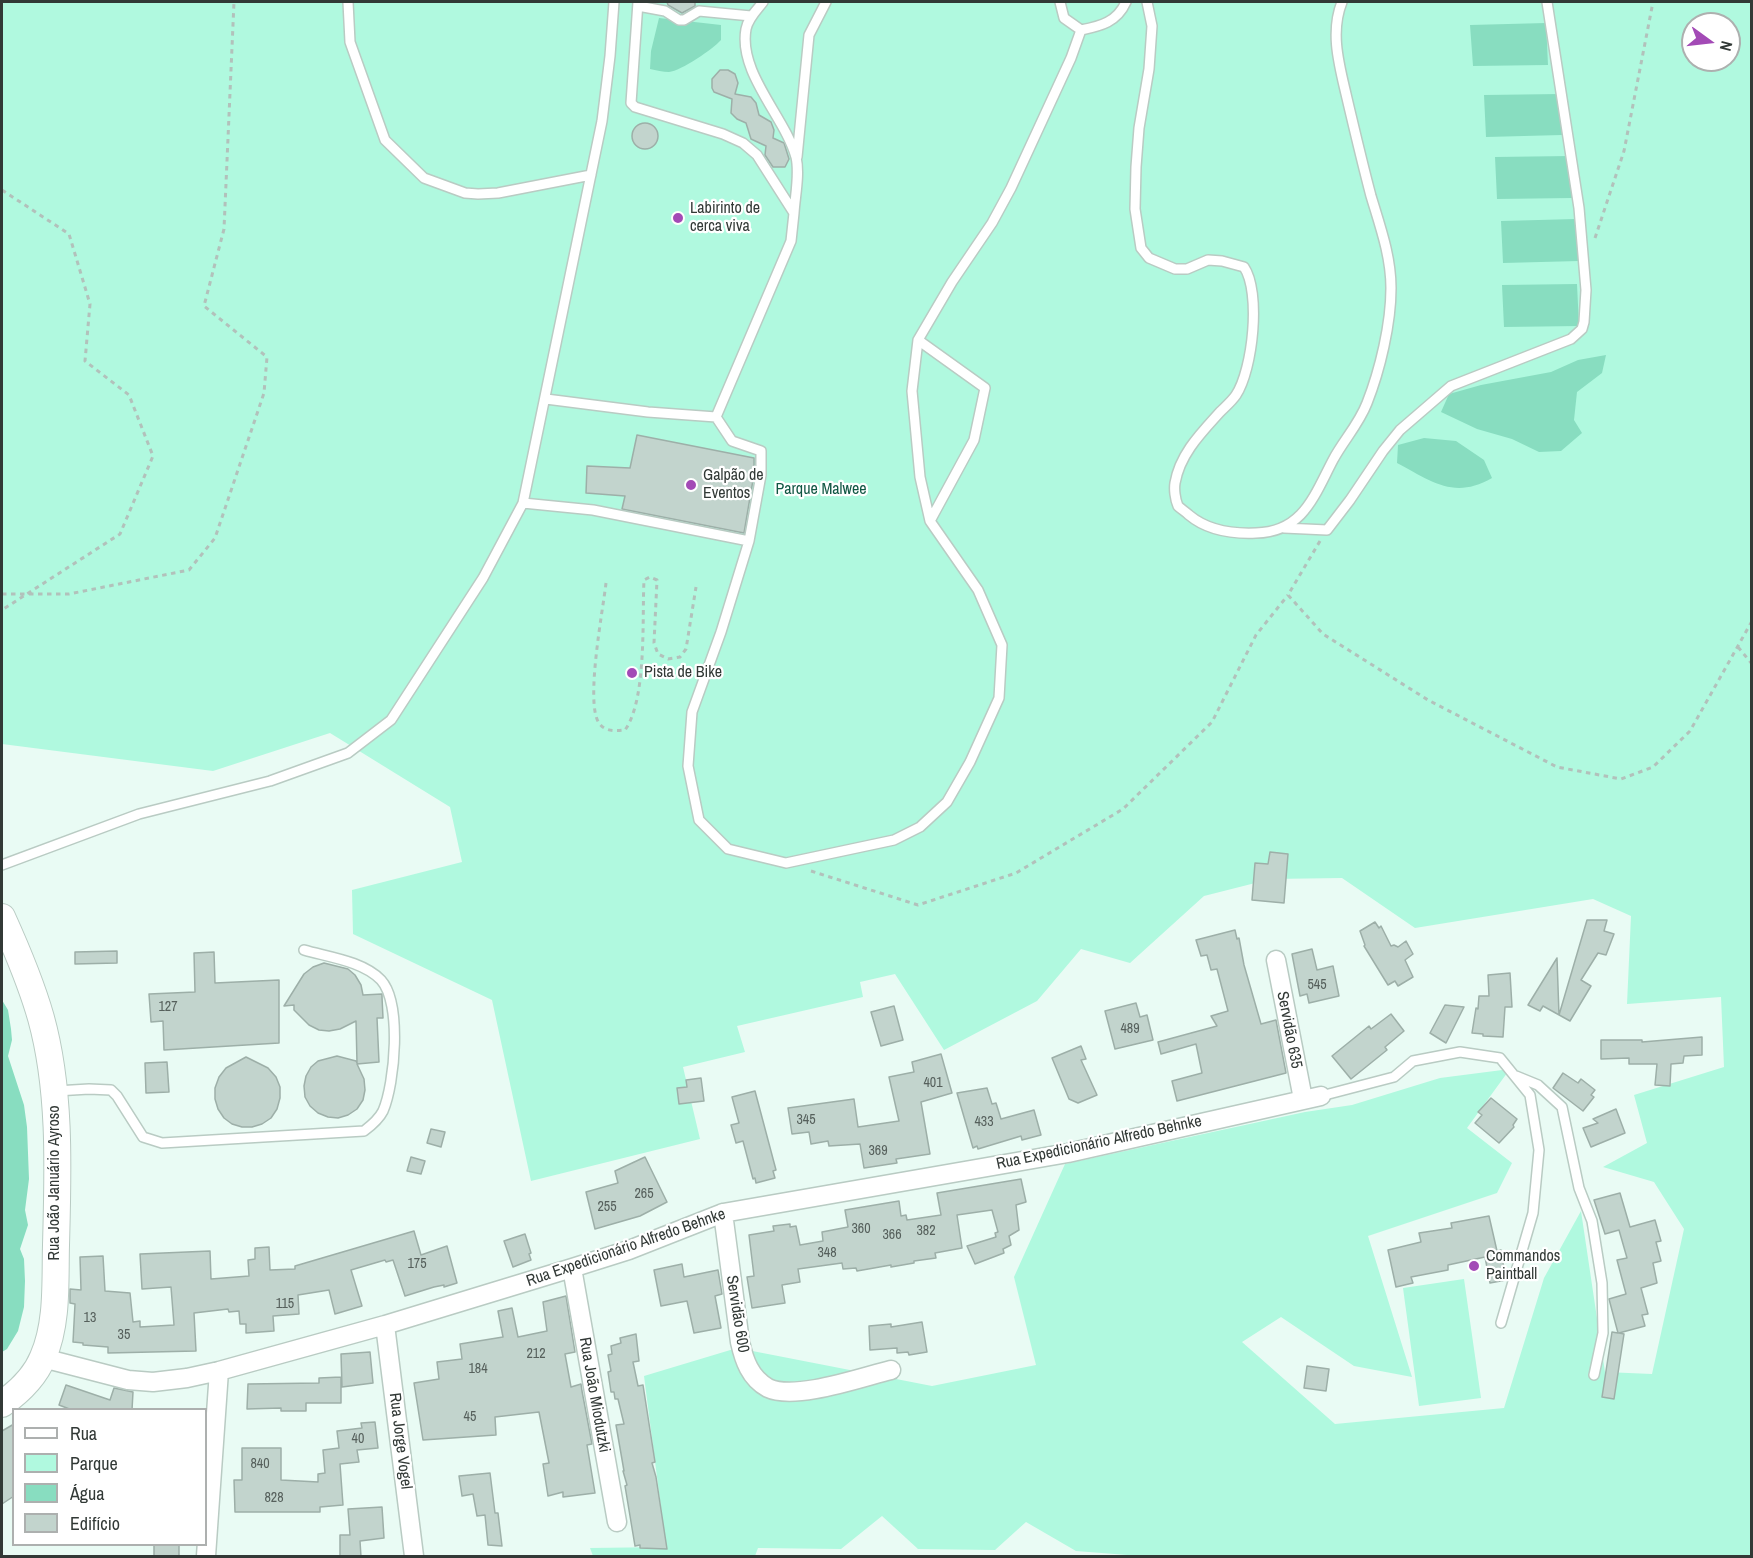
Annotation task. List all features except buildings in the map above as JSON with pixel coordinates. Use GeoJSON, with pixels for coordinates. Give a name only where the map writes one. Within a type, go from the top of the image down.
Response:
{"type":"FeatureCollection","features":[{"type":"Feature","properties":{"kind":"main road","name":"Rua João Januário Ayroso"},"geometry":{"type":"LineString","coordinates":[[2,917],[25,969],[42,1020],[54,1092],[57,1144],[55,1281],[51,1331],[43,1358],[32,1377],[16,1394],[2,1404]]}},
{"type":"Feature","properties":{"kind":"street","name":"Servidão 635"},"geometry":{"type":"LineString","coordinates":[[1276,960],[1303,1099]]}},
{"type":"Feature","properties":{"kind":"street","name":"Rua Expedicionário Alfredo Behnke"},"geometry":{"type":"LineString","coordinates":[[43,1358],[128,1380],[153,1382],[187,1378],[385,1325],[572,1268],[628,1250],[723,1213],[1068,1153],[1321,1096]]}},
{"type":"Feature","properties":{"kind":"street","name":"Servidão 600"},"geometry":{"type":"LineString","coordinates":[[723,1213],[740,1341],[745,1362],[756,1378],[769,1388],[792,1392],[821,1388],[891,1370]]}},
{"type":"Feature","properties":{"kind":"street","name":"Rua João Miodutzki"},"geometry":{"type":"LineString","coordinates":[[572,1268],[617,1522]]}},
{"type":"Feature","properties":{"kind":"street","name":"Rua Jorge Vogel"},"geometry":{"type":"LineString","coordinates":[[385,1325],[414,1557]]}},
{"type":"Feature","properties":{"kind":"street"},"geometry":{"type":"LineString","coordinates":[[207,1543],[219,1371]]}},
{"type":"Feature","properties":{"kind":"lane"},"geometry":{"type":"LineString","coordinates":[[348,2],[350,42],[385,140],[424,178],[465,193],[478,194],[498,193],[591,175]]}},
{"type":"Feature","properties":{"kind":"lane"},"geometry":{"type":"LineString","coordinates":[[2,865],[139,814],[270,781],[348,753],[390,720],[483,578],[523,503],[546,399],[607,88],[614,2]]}},
{"type":"Feature","properties":{"kind":"lane"},"geometry":{"type":"LineString","coordinates":[[763,2],[751,16],[746,29],[747,51],[755,77],[790,140],[796,160]]}},
{"type":"Feature","properties":{"kind":"lane"},"geometry":{"type":"LineString","coordinates":[[716,417],[791,242],[796,160],[809,35],[826,2]]}},
{"type":"Feature","properties":{"kind":"lane"},"geometry":{"type":"LineString","coordinates":[[1060,2],[1064,18],[1081,30],[1105,25],[1119,13],[1126,2]]}},
{"type":"Feature","properties":{"kind":"lane"},"geometry":{"type":"LineString","coordinates":[[1147,2],[1152,26],[1149,69],[1139,128],[1136,167],[1136,209],[1141,248],[1149,258],[1175,269],[1187,269],[1209,260],[1244,267],[1249,274],[1253,296],[1252,339],[1247,366],[1237,394],[1195,440],[1178,468],[1174,489],[1179,506],[1196,520],[1215,529],[1236,534],[1271,533],[1284,528],[1301,515],[1318,493],[1333,460],[1366,405],[1388,324],[1391,288],[1387,249],[1361,158],[1335,45],[1342,2]]}},
{"type":"Feature","properties":{"kind":"lane"},"geometry":{"type":"LineString","coordinates":[[1284,528],[1327,530],[1400,430],[1451,386],[1571,339],[1582,329],[1586,290],[1579,208],[1547,2]]}},
{"type":"Feature","properties":{"kind":"lane"},"geometry":{"type":"LineString","coordinates":[[751,16],[699,12],[684,20],[679,20],[665,11],[638,4],[631,103],[635,107],[743,142],[756,155],[794,213]]}},
{"type":"Feature","properties":{"kind":"lane"},"geometry":{"type":"LineString","coordinates":[[716,417],[732,441],[761,451],[761,475],[750,541],[722,632],[692,712],[688,766],[699,820],[728,849],[786,863],[894,840],[920,827],[947,802],[970,762],[999,698],[1002,645],[978,590],[930,520],[920,477],[912,391],[918,340],[952,282],[992,223],[1011,188],[1071,58],[1081,30]]}},
{"type":"Feature","properties":{"kind":"lane"},"geometry":{"type":"LineString","coordinates":[[918,340],[985,388],[974,440],[930,520]]}},
{"type":"Feature","properties":{"kind":"lane"},"geometry":{"type":"LineString","coordinates":[[546,399],[648,412],[716,417]]}},
{"type":"Feature","properties":{"kind":"lane"},"geometry":{"type":"LineString","coordinates":[[523,503],[593,510],[750,541]]}},
{"type":"Feature","properties":{"kind":"lane"},"geometry":{"type":"LineString","coordinates":[[54,1092],[111,1090],[143,1137],[162,1143],[364,1131],[375,1122],[383,1110],[394,1063],[394,1026],[389,993],[381,981],[368,970],[304,950]]}},
{"type":"Feature","properties":{"kind":"lane"},"geometry":{"type":"LineString","coordinates":[[1321,1096],[1394,1077],[1413,1061],[1460,1052],[1500,1058],[1515,1076],[1530,1095],[1539,1150],[1533,1213],[1501,1323]]}},
{"type":"Feature","properties":{"kind":"lane"},"geometry":{"type":"LineString","coordinates":[[1515,1076],[1538,1085],[1562,1107],[1579,1188],[1592,1221],[1602,1283],[1603,1334],[1594,1375]]}},
{"type":"Feature","properties":{"kind":"path"},"geometry":{"type":"LineString","coordinates":[[2,594],[69,594],[189,570],[215,538],[264,393],[267,357],[204,306],[224,229],[234,2]]}},
{"type":"Feature","properties":{"kind":"path"},"geometry":{"type":"LineString","coordinates":[[1584,270],[1624,151],[1653,2]]}},
{"type":"Feature","properties":{"kind":"path"},"geometry":{"type":"LineString","coordinates":[[2,190],[69,234],[90,304],[85,361],[129,395],[153,456],[120,534],[2,610]]}},
{"type":"Feature","properties":{"kind":"path"},"geometry":{"type":"LineString","coordinates":[[786,863],[918,905],[1016,873],[1123,809],[1212,722],[1256,635],[1287,595],[1327,530]]}},
{"type":"Feature","properties":{"kind":"path"},"geometry":{"type":"LineString","coordinates":[[606,583],[595,681],[594,711],[600,725],[612,731],[625,730],[632,720],[640,686],[644,580],[650,577],[657,580],[654,643],[658,654],[668,659],[680,657],[686,649],[696,587]]}},
{"type":"Feature","properties":{"kind":"path"},"geometry":{"type":"LineString","coordinates":[[1287,595],[1323,634],[1428,700],[1557,767],[1621,779],[1653,767],[1690,731],[1752,621]]}},
{"type":"Feature","properties":{"kind":"path"},"geometry":{"type":"LineString","coordinates":[[1738,647],[1752,664]]}},
{"type":"Feature","properties":{"kind":"green space","name":"Parque Malwee"},"geometry":{"type":"Polygon","coordinates":[[[2,2],[1751,2],[1751,1556],[1140,1556],[1076,1551],[1026,1522],[995,1550],[918,1549],[882,1516],[841,1549],[758,1548],[755,1556],[593,1556],[590,1548],[666,1547],[644,1376],[737,1348],[932,1386],[1036,1365],[1014,1277],[1065,1164],[1305,1112],[1352,1105],[1440,1078],[1510,1069],[1467,1128],[1512,1163],[1497,1193],[1368,1236],[1412,1377],[1354,1366],[1281,1317],[1242,1342],[1335,1424],[1504,1408],[1544,1278],[1581,1211],[1605,1372],[1652,1374],[1684,1229],[1654,1182],[1603,1167],[1647,1143],[1634,1095],[1724,1067],[1721,997],[1627,1004],[1631,916],[1593,899],[1415,928],[1342,878],[1271,879],[1204,896],[1130,963],[1081,949],[1037,1001],[944,1050],[895,974],[860,982],[863,997],[737,1026],[745,1052],[683,1067],[700,1139],[531,1181],[492,1000],[353,934],[352,890],[462,862],[450,807],[330,733],[213,771],[2,744],[2,2]]]}},
{"type":"Feature","properties":{"kind":"green space"},"geometry":{"type":"Polygon","coordinates":[[[1464,1279],[1481,1398],[1419,1406],[1403,1288],[1464,1279]]]}},
{"type":"Feature","properties":{"kind":"water"},"geometry":{"type":"Polygon","coordinates":[[[659,18],[721,25],[721,40],[696,59],[674,71],[650,69],[651,51],[659,18]]]}},
{"type":"Feature","properties":{"kind":"water"},"geometry":{"type":"Polygon","coordinates":[[[1546,23],[1548,65],[1473,66],[1470,25],[1546,23]]]}},
{"type":"Feature","properties":{"kind":"water"},"geometry":{"type":"Polygon","coordinates":[[[1560,94],[1562,135],[1486,137],[1484,95],[1560,94]]]}},
{"type":"Feature","properties":{"kind":"water"},"geometry":{"type":"Polygon","coordinates":[[[1570,156],[1572,198],[1497,199],[1495,157],[1570,156]]]}},
{"type":"Feature","properties":{"kind":"water"},"geometry":{"type":"Polygon","coordinates":[[[1576,219],[1579,261],[1503,263],[1501,221],[1576,219]]]}},
{"type":"Feature","properties":{"kind":"water"},"geometry":{"type":"Polygon","coordinates":[[[1577,284],[1579,326],[1504,327],[1502,285],[1577,284]]]}},
{"type":"Feature","properties":{"kind":"water"},"geometry":{"type":"Polygon","coordinates":[[[1606,355],[1602,373],[1577,392],[1574,420],[1582,433],[1561,451],[1539,452],[1512,439],[1477,429],[1441,412],[1449,394],[1481,385],[1551,372],[1578,360],[1606,355]]]}},
{"type":"Feature","properties":{"kind":"water"},"geometry":{"type":"Polygon","coordinates":[[[1424,438],[1456,441],[1484,460],[1492,478],[1478,484],[1454,488],[1443,486],[1397,463],[1398,445],[1424,438]]]}},
{"type":"Feature","properties":{"kind":"water"},"geometry":{"type":"Polygon","coordinates":[[[2,1000],[8,1010],[11,1029],[12,1040],[8,1056],[24,1105],[29,1179],[25,1210],[28,1225],[20,1249],[24,1259],[24,1307],[18,1331],[7,1349],[2,1352],[2,1000]]]}},
{"type":"Feature","properties":{"kind":"place","name":"Labirinto de cerca viva"},"geometry":{"type":"Point","coordinates":[678,218]}},
{"type":"Feature","properties":{"kind":"place","name":"Galpão de Eventos"},"geometry":{"type":"Point","coordinates":[691,485]}},
{"type":"Feature","properties":{"kind":"place","name":"Pista de Bike"},"geometry":{"type":"Point","coordinates":[632,673]}},
{"type":"Feature","properties":{"kind":"place","name":"Commandos Paintball"},"geometry":{"type":"Point","coordinates":[1474,1266]}}]}
